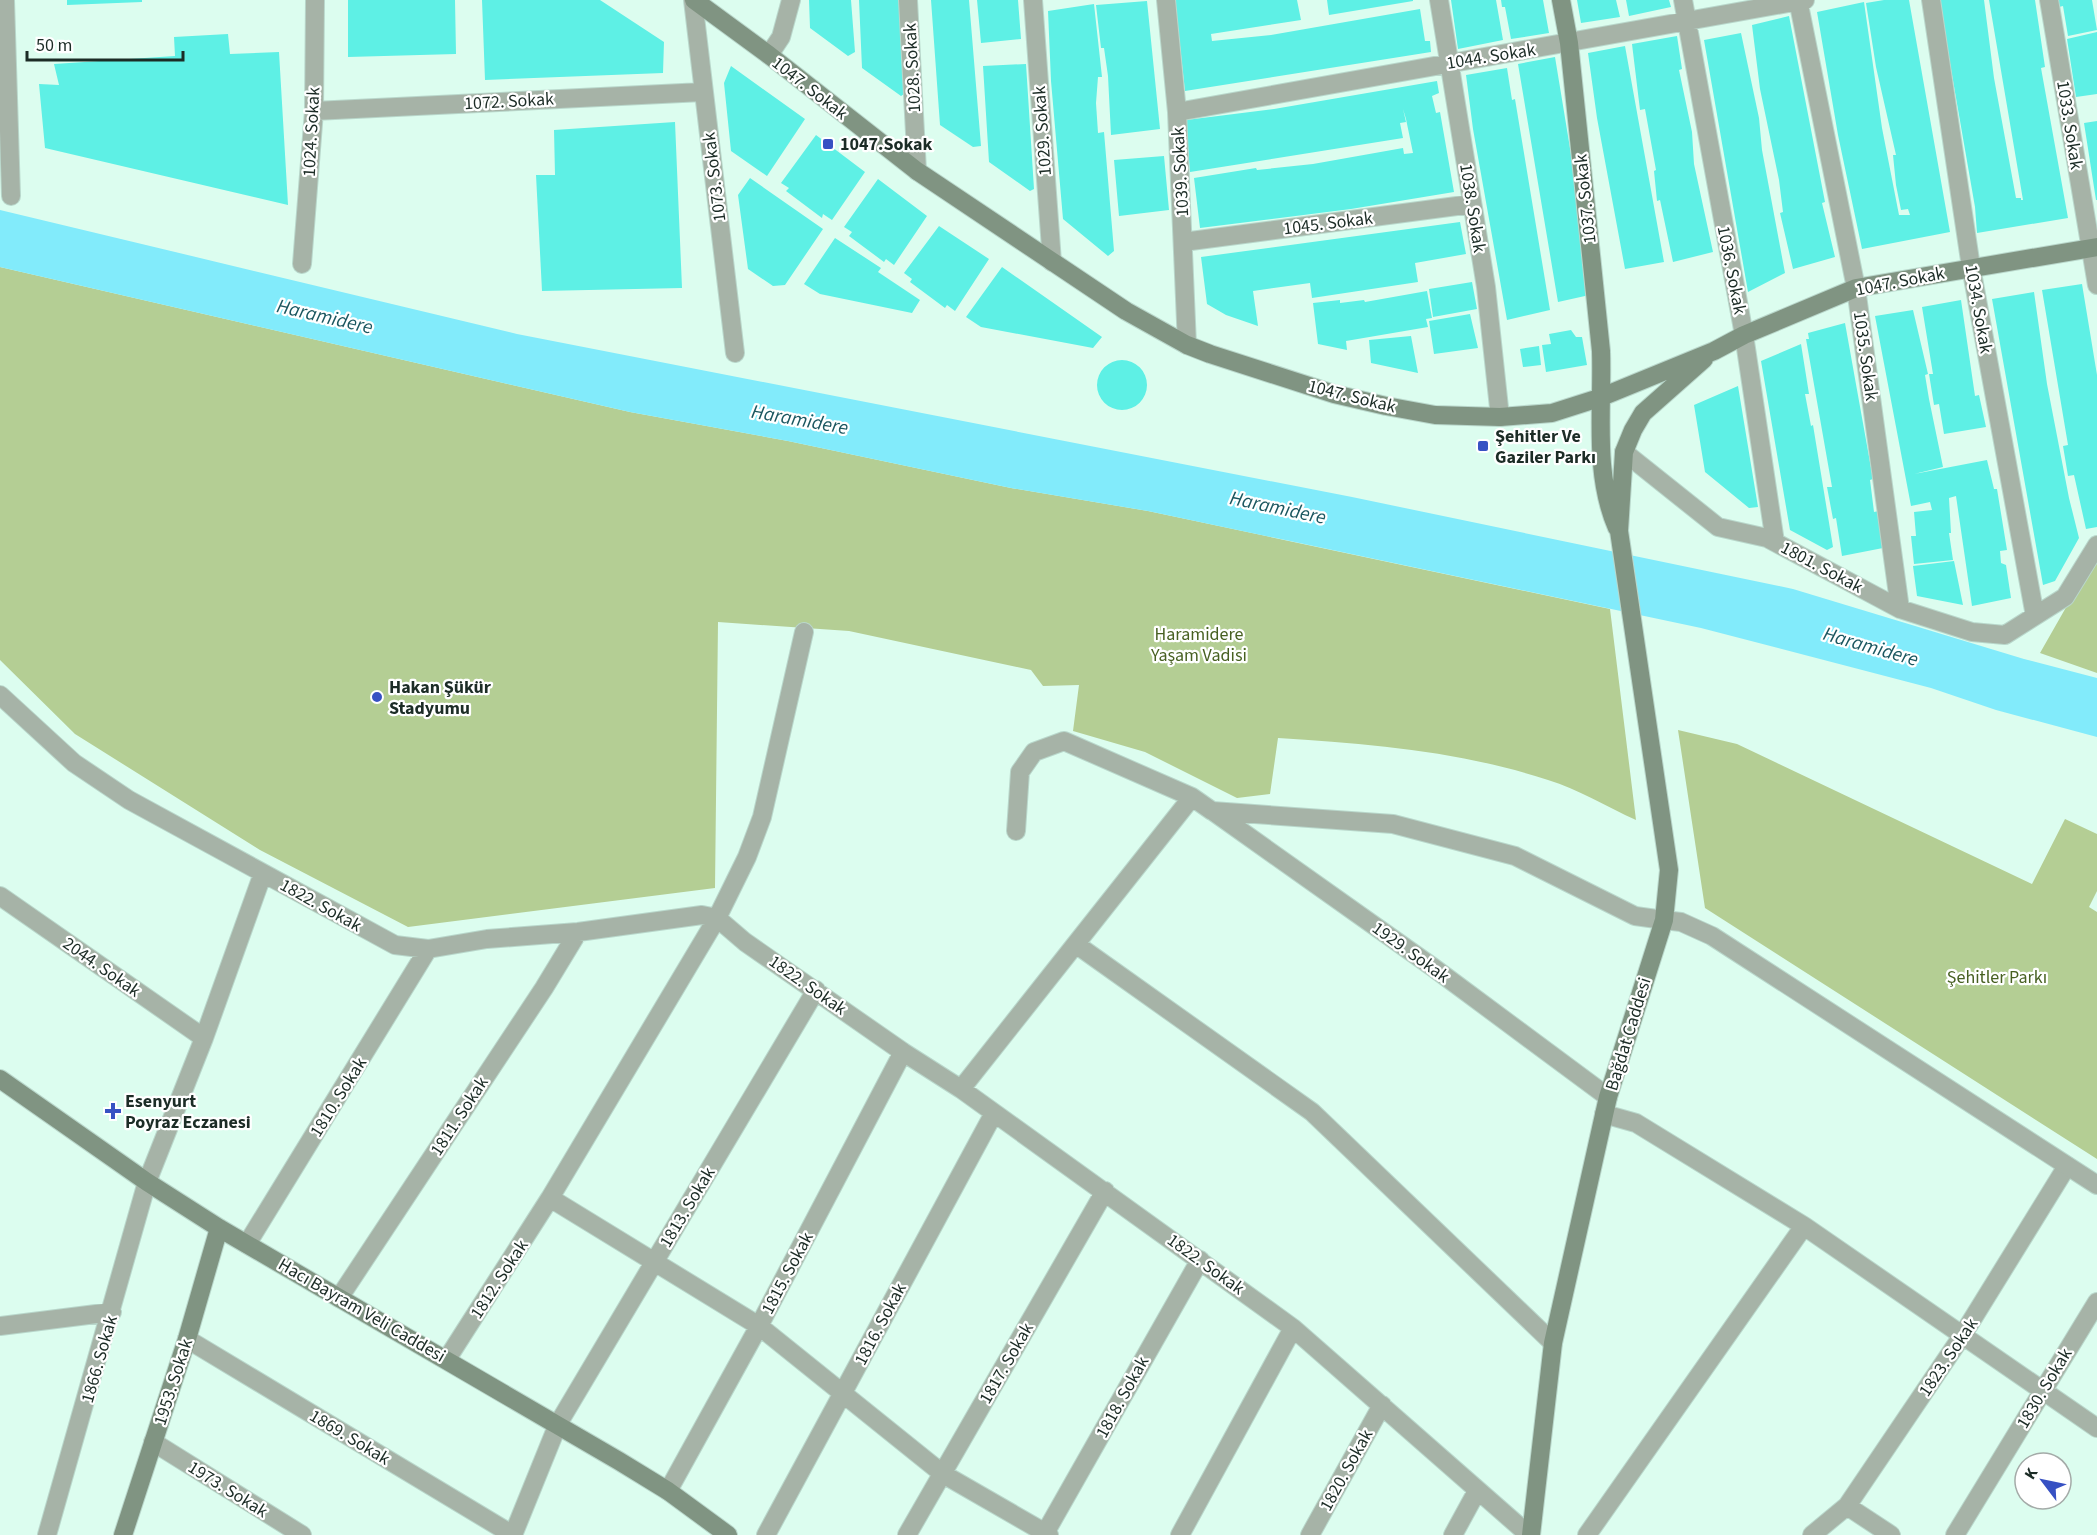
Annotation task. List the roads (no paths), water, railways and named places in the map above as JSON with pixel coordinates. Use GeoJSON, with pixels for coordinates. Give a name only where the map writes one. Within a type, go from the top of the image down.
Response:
{"type":"FeatureCollection","features":[{"type":"Feature","properties":{"kind":"main road","name":"1047. Sokak"},"geometry":{"type":"LineString","coordinates":[[693,0],[769,55],[917,171],[1126,311],[1187,345],[1335,394],[1435,415],[1500,417],[1552,412],[1599,398],[1714,351],[1744,335],[1856,288],[2094,248]]}},
{"type":"Feature","properties":{"kind":"main road","name":"1037. Sokak"},"geometry":{"type":"LineString","coordinates":[[1561,0],[1569,43],[1601,351],[1599,398],[1608,502],[1619,531]]}},
{"type":"Feature","properties":{"kind":"main road"},"geometry":{"type":"LineString","coordinates":[[1619,531],[1624,452],[1643,413],[1714,351]]}},
{"type":"Feature","properties":{"kind":"main road","name":"Bağdat Caddesi"},"geometry":{"type":"LineString","coordinates":[[1530,1535],[1552,1343],[1606,1106],[1664,920],[1669,870],[1619,531]]}},
{"type":"Feature","properties":{"kind":"main road","name":"Hacı Bayram Veli Caddesi"},"geometry":{"type":"LineString","coordinates":[[0,1079],[147,1182],[219,1228],[558,1424],[668,1491],[728,1535]]}},
{"type":"Feature","properties":{"kind":"main road","name":"1953. Sokak"},"geometry":{"type":"LineString","coordinates":[[123,1535],[187,1339],[219,1228]]}},
{"type":"Feature","properties":{"kind":"street"},"geometry":{"type":"LineString","coordinates":[[5,0],[11,196]]}},
{"type":"Feature","properties":{"kind":"street","name":"1024. Sokak"},"geometry":{"type":"LineString","coordinates":[[302,264],[314,111],[315,0]]}},
{"type":"Feature","properties":{"kind":"street","name":"1073. Sokak"},"geometry":{"type":"LineString","coordinates":[[693,0],[735,353]]}},
{"type":"Feature","properties":{"kind":"street"},"geometry":{"type":"LineString","coordinates":[[769,55],[781,37],[791,0]]}},
{"type":"Feature","properties":{"kind":"street","name":"1028. Sokak"},"geometry":{"type":"LineString","coordinates":[[908,0],[917,171]]}},
{"type":"Feature","properties":{"kind":"street","name":"1039. Sokak"},"geometry":{"type":"LineString","coordinates":[[1167,0],[1177,112],[1187,345]]}},
{"type":"Feature","properties":{"kind":"street","name":"1038. Sokak"},"geometry":{"type":"LineString","coordinates":[[1439,0],[1486,287],[1500,417]]}},
{"type":"Feature","properties":{"kind":"street","name":"1036. Sokak"},"geometry":{"type":"LineString","coordinates":[[1683,0],[1744,335],[1775,542]]}},
{"type":"Feature","properties":{"kind":"street","name":"1044. Sokak"},"geometry":{"type":"LineString","coordinates":[[1177,112],[1801,0]]}},
{"type":"Feature","properties":{"kind":"street","name":"1035. Sokak"},"geometry":{"type":"LineString","coordinates":[[1801,0],[1856,288],[1900,609]]}},
{"type":"Feature","properties":{"kind":"street","name":"1034. Sokak"},"geometry":{"type":"LineString","coordinates":[[1931,0],[1971,267],[2035,616]]}},
{"type":"Feature","properties":{"kind":"street","name":"1033. Sokak"},"geometry":{"type":"LineString","coordinates":[[2049,0],[2094,248],[2097,285]]}},
{"type":"Feature","properties":{"kind":"street","name":"1029. Sokak"},"geometry":{"type":"LineString","coordinates":[[1038,1],[1052,262]]}},
{"type":"Feature","properties":{"kind":"street","name":"1072. Sokak"},"geometry":{"type":"LineString","coordinates":[[314,111],[703,92]]}},
{"type":"Feature","properties":{"kind":"street","name":"1045. Sokak"},"geometry":{"type":"LineString","coordinates":[[1183,242],[1472,204]]}},
{"type":"Feature","properties":{"kind":"street","name":"1801. Sokak"},"geometry":{"type":"LineString","coordinates":[[1624,452],[1719,527],[1775,542],[1900,609],[1972,632],[2005,635],[2035,616]]}},
{"type":"Feature","properties":{"kind":"street"},"geometry":{"type":"LineString","coordinates":[[2035,616],[2065,597],[2097,544]]}},
{"type":"Feature","properties":{"kind":"street","name":"1812. Sokak"},"geometry":{"type":"LineString","coordinates":[[447,1359],[550,1198],[717,918],[747,857],[762,817],[804,632]]}},
{"type":"Feature","properties":{"kind":"street","name":"1822. Sokak"},"geometry":{"type":"LineString","coordinates":[[0,695],[74,763],[120,794],[395,945],[428,949],[487,939],[578,932],[702,915],[717,918],[745,942],[903,1052],[961,1089],[1293,1328],[1530,1535]]}},
{"type":"Feature","properties":{"kind":"street","name":"1929. Sokak"},"geometry":{"type":"LineString","coordinates":[[1016,831],[1020,772],[1034,752],[1064,741],[1192,797],[1434,968],[1606,1106]]}},
{"type":"Feature","properties":{"kind":"street"},"geometry":{"type":"LineString","coordinates":[[961,1089],[1192,797]]}},
{"type":"Feature","properties":{"kind":"street"},"geometry":{"type":"LineString","coordinates":[[1212,811],[1393,824],[1515,856],[1635,916],[1681,922],[1712,936],[2097,1185]]}},
{"type":"Feature","properties":{"kind":"street","name":"1866. Sokak"},"geometry":{"type":"LineString","coordinates":[[47,1535],[147,1182],[204,1038],[263,873]]}},
{"type":"Feature","properties":{"kind":"street","name":"2044. Sokak"},"geometry":{"type":"LineString","coordinates":[[0,896],[204,1038]]}},
{"type":"Feature","properties":{"kind":"street","name":"1811. Sokak"},"geometry":{"type":"LineString","coordinates":[[339,1298],[544,988],[578,932]]}},
{"type":"Feature","properties":{"kind":"street"},"geometry":{"type":"LineString","coordinates":[[1077,945],[1312,1112],[1552,1343]]}},
{"type":"Feature","properties":{"kind":"street","name":"1810. Sokak"},"geometry":{"type":"LineString","coordinates":[[247,1244],[428,949]]}},
{"type":"Feature","properties":{"kind":"street","name":"1813. Sokak"},"geometry":{"type":"LineString","coordinates":[[513,1535],[558,1424],[816,990]]}},
{"type":"Feature","properties":{"kind":"street","name":"1815. Sokak"},"geometry":{"type":"LineString","coordinates":[[668,1491],[759,1326],[903,1052]]}},
{"type":"Feature","properties":{"kind":"street"},"geometry":{"type":"LineString","coordinates":[[1606,1106],[1804,1226],[2097,1428]]}},
{"type":"Feature","properties":{"kind":"street","name":"1816. Sokak"},"geometry":{"type":"LineString","coordinates":[[766,1535],[994,1113]]}},
{"type":"Feature","properties":{"kind":"street","name":"1823. Sokak"},"geometry":{"type":"LineString","coordinates":[[1812,1535],[1847,1506],[1962,1336],[2067,1166]]}},
{"type":"Feature","properties":{"kind":"street","name":"1817. Sokak"},"geometry":{"type":"LineString","coordinates":[[907,1535],[1105,1191]]}},
{"type":"Feature","properties":{"kind":"street"},"geometry":{"type":"LineString","coordinates":[[550,1198],[654,1264],[759,1326],[943,1474],[1046,1534]]}},
{"type":"Feature","properties":{"kind":"street"},"geometry":{"type":"LineString","coordinates":[[1587,1535],[1804,1226]]}},
{"type":"Feature","properties":{"kind":"street","name":"1818. Sokak"},"geometry":{"type":"LineString","coordinates":[[1046,1534],[1200,1260]]}},
{"type":"Feature","properties":{"kind":"street","name":"1830. Sokak"},"geometry":{"type":"LineString","coordinates":[[1954,1535],[2097,1302]]}},
{"type":"Feature","properties":{"kind":"street"},"geometry":{"type":"LineString","coordinates":[[0,1326],[112,1312]]}},
{"type":"Feature","properties":{"kind":"street"},"geometry":{"type":"LineString","coordinates":[[1180,1535],[1293,1328]]}},
{"type":"Feature","properties":{"kind":"street","name":"1869. Sokak"},"geometry":{"type":"LineString","coordinates":[[187,1339],[513,1535]]}},
{"type":"Feature","properties":{"kind":"street","name":"1820. Sokak"},"geometry":{"type":"LineString","coordinates":[[1310,1535],[1382,1405]]}},
{"type":"Feature","properties":{"kind":"street","name":"1973. Sokak"},"geometry":{"type":"LineString","coordinates":[[153,1442],[294,1533]]}},
{"type":"Feature","properties":{"kind":"street"},"geometry":{"type":"LineString","coordinates":[[1453,1535],[1477,1491]]}},
{"type":"Feature","properties":{"kind":"street"},"geometry":{"type":"LineString","coordinates":[[1847,1506],[1891,1535]]}},
{"type":"Feature","properties":{"kind":"water","name":"Haramidere"},"geometry":{"type":"Polygon","coordinates":[[[0,210],[517,334],[1352,497],[1793,589],[2024,659],[2097,678],[2097,737],[1996,710],[1931,688],[1701,628],[1148,511],[1011,488],[788,441],[630,412],[0,267],[0,210]]]}},
{"type":"Feature","properties":{"kind":"place","name":"1047.Sokak"},"geometry":{"type":"Point","coordinates":[828,144]}},
{"type":"Feature","properties":{"kind":"place","name":"Şehitler Ve Gaziler Parkı"},"geometry":{"type":"Point","coordinates":[1483,446]}},
{"type":"Feature","properties":{"kind":"place","name":"Hakan Şükür Stadyumu"},"geometry":{"type":"Point","coordinates":[377,697]}},
{"type":"Feature","properties":{"kind":"place","name":"Esenyurt Poyraz Eczanesi"},"geometry":{"type":"Point","coordinates":[113,1111]}},
{"type":"Feature","properties":{"kind":"park label","name":"Haramidere Yaşam Vadisi"},"geometry":{"type":"Point","coordinates":[1199,644]}},
{"type":"Feature","properties":{"kind":"park label","name":"Şehitler Parkı"},"geometry":{"type":"Point","coordinates":[1997,977]}}]}
